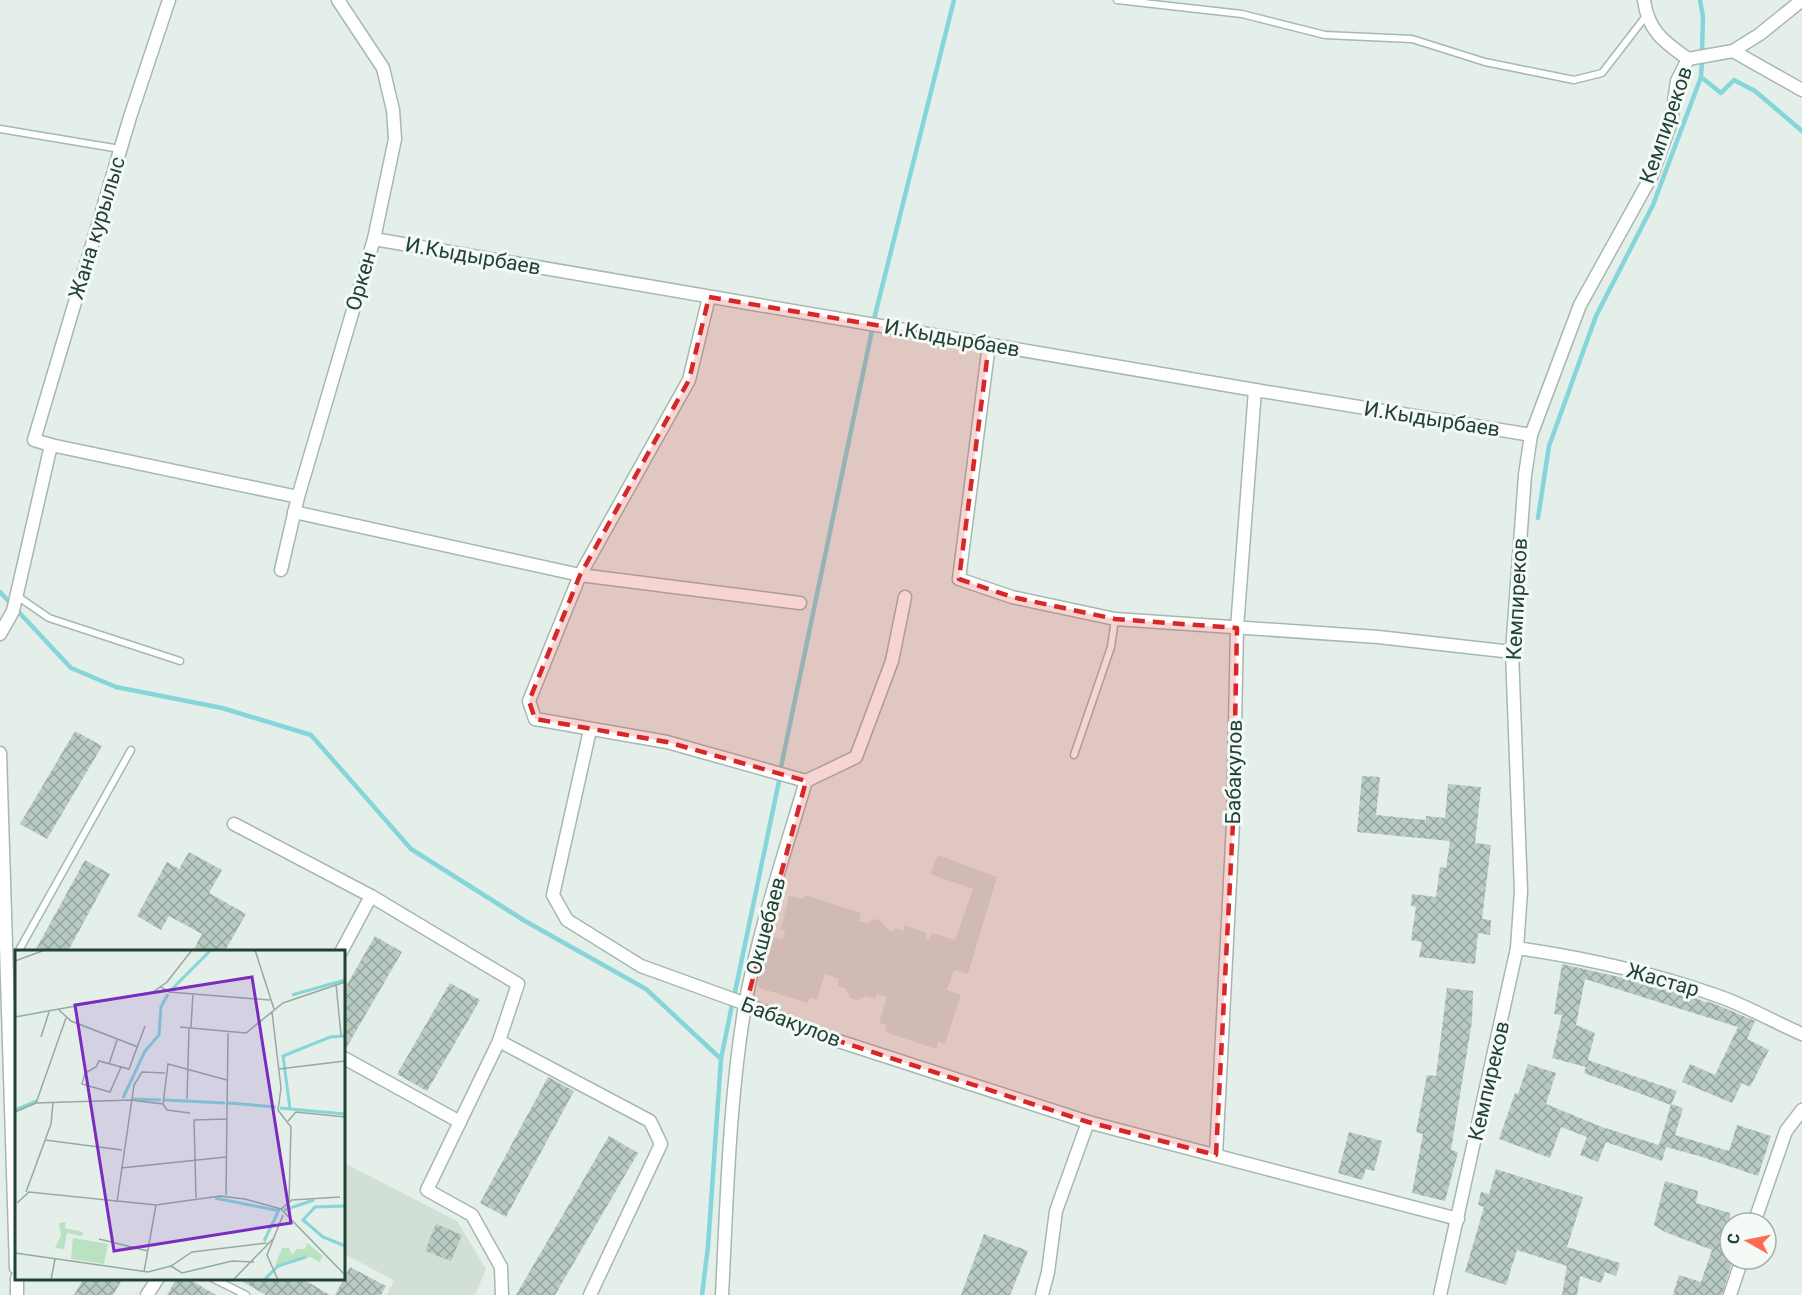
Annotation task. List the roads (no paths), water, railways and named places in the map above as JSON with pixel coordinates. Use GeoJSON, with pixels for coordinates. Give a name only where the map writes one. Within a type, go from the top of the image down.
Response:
{"type":"FeatureCollection","features":[{"type":"Feature","properties":{"kind":"street","name":"Жана курылыс"},"geometry":{"type":"LineString","coordinates":[[51,445],[34,440],[121,149],[169,0]]}},
{"type":"Feature","properties":{"kind":"street","name":"Оркен"},"geometry":{"type":"LineString","coordinates":[[281,570],[298,497],[374,239],[395,139],[393,110],[383,68],[338,0]]}},
{"type":"Feature","properties":{"kind":"street"},"geometry":{"type":"LineString","coordinates":[[1644,0],[1646,16],[1661,39],[1688,59]]}},
{"type":"Feature","properties":{"kind":"street","name":"Кемпиреков"},"geometry":{"type":"LineString","coordinates":[[1440,1295],[1517,948],[1521,891],[1512,652],[1525,475],[1532,435],[1580,305],[1652,175],[1671,122],[1677,81],[1688,59],[1733,51],[1760,34],[1802,0]]}},
{"type":"Feature","properties":{"kind":"street"},"geometry":{"type":"LineString","coordinates":[[1733,51],[1802,90]]}},
{"type":"Feature","properties":{"kind":"street","name":"И.Кыдырбаев"},"geometry":{"type":"LineString","coordinates":[[374,239],[1255,390],[1532,435]]}},
{"type":"Feature","properties":{"kind":"street"},"geometry":{"type":"LineString","coordinates":[[710,297],[688,380],[580,575],[529,701],[535,719],[667,742],[806,781],[856,757],[892,661],[906,597]]}},
{"type":"Feature","properties":{"kind":"street"},"geometry":{"type":"LineString","coordinates":[[989,344],[959,579],[1012,597],[1115,619],[1378,638],[1512,652]]}},
{"type":"Feature","properties":{"kind":"street","name":"Бабакулов"},"geometry":{"type":"LineString","coordinates":[[1216,1155],[1233,823],[1237,628],[1255,390]]}},
{"type":"Feature","properties":{"kind":"street"},"geometry":{"type":"LineString","coordinates":[[0,634],[13,611],[51,445],[298,497]]}},
{"type":"Feature","properties":{"kind":"street"},"geometry":{"type":"LineString","coordinates":[[294,512],[580,575],[800,603]]}},
{"type":"Feature","properties":{"kind":"street","name":"Бабакулов"},"geometry":{"type":"LineString","coordinates":[[590,730],[553,895],[567,920],[641,966],[746,1004],[823,1036],[1088,1122],[1458,1219]]}},
{"type":"Feature","properties":{"kind":"street"},"geometry":{"type":"LineString","coordinates":[[0,753],[15,1202]]}},
{"type":"Feature","properties":{"kind":"street","name":"Окшебаев"},"geometry":{"type":"LineString","coordinates":[[722,1295],[731,1107],[746,1004],[762,933],[806,781]]}},
{"type":"Feature","properties":{"kind":"street"},"geometry":{"type":"LineString","coordinates":[[234,824],[371,896],[518,984],[500,1041],[427,1190],[472,1215],[501,1267],[502,1295]]}},
{"type":"Feature","properties":{"kind":"street"},"geometry":{"type":"LineString","coordinates":[[342,950],[371,896]]}},
{"type":"Feature","properties":{"kind":"street","name":"Жастар"},"geometry":{"type":"LineString","coordinates":[[1517,948],[1570,956],[1639,971],[1720,997],[1802,1035]]}},
{"type":"Feature","properties":{"kind":"street"},"geometry":{"type":"LineString","coordinates":[[500,1041],[650,1121],[661,1144],[590,1295]]}},
{"type":"Feature","properties":{"kind":"street"},"geometry":{"type":"LineString","coordinates":[[345,1059],[460,1122]]}},
{"type":"Feature","properties":{"kind":"street"},"geometry":{"type":"LineString","coordinates":[[1758,1211],[1786,1131],[1802,1110]]}},
{"type":"Feature","properties":{"kind":"street"},"geometry":{"type":"LineString","coordinates":[[1042,1295],[1048,1272],[1056,1211],[1088,1122]]}},
{"type":"Feature","properties":{"kind":"street"},"geometry":{"type":"LineString","coordinates":[[1730,1295],[1738,1271]]}},
{"type":"Feature","properties":{"kind":"street"},"geometry":{"type":"LineString","coordinates":[[147,1295],[157,1280]]}},
{"type":"Feature","properties":{"kind":"lane"},"geometry":{"type":"LineString","coordinates":[[1117,0],[1242,14],[1325,35],[1412,39],[1485,62],[1574,80],[1602,73],[1646,16]]}},
{"type":"Feature","properties":{"kind":"lane"},"geometry":{"type":"LineString","coordinates":[[0,129],[121,149]]}},
{"type":"Feature","properties":{"kind":"lane"},"geometry":{"type":"LineString","coordinates":[[16,596],[48,618],[180,661]]}},
{"type":"Feature","properties":{"kind":"lane"},"geometry":{"type":"LineString","coordinates":[[1074,755],[1111,647],[1115,619]]}},
{"type":"Feature","properties":{"kind":"lane"},"geometry":{"type":"LineString","coordinates":[[19,950],[131,750]]}},
{"type":"Feature","properties":{"kind":"lane"},"geometry":{"type":"LineString","coordinates":[[7,971],[15,957]]}},
{"type":"Feature","properties":{"kind":"lane"},"geometry":{"type":"LineString","coordinates":[[216,1280],[246,1295]]}},
{"type":"Feature","properties":{"kind":"waterway"},"geometry":{"type":"LineString","coordinates":[[874,319],[954,0]]}},
{"type":"Feature","properties":{"kind":"waterway"},"geometry":{"type":"LineString","coordinates":[[1700,0],[1703,17],[1702,52]]}},
{"type":"Feature","properties":{"kind":"waterway"},"geometry":{"type":"LineString","coordinates":[[1538,518],[1549,446],[1596,316],[1653,205],[1701,77],[1702,60]]}},
{"type":"Feature","properties":{"kind":"waterway"},"geometry":{"type":"LineString","coordinates":[[1701,77],[1721,93],[1734,80],[1755,91],[1802,131]]}},
{"type":"Feature","properties":{"kind":"waterway"},"geometry":{"type":"LineString","coordinates":[[781,767],[872,330]]}},
{"type":"Feature","properties":{"kind":"waterway"},"geometry":{"type":"LineString","coordinates":[[0,592],[71,668],[116,687],[222,708],[311,735],[411,849],[525,921],[646,989],[721,1059]]}},
{"type":"Feature","properties":{"kind":"waterway"},"geometry":{"type":"LineString","coordinates":[[735,992],[779,781]]}},
{"type":"Feature","properties":{"kind":"waterway"},"geometry":{"type":"LineString","coordinates":[[702,1295],[708,1246],[721,1059],[732,1005]]}}]}
